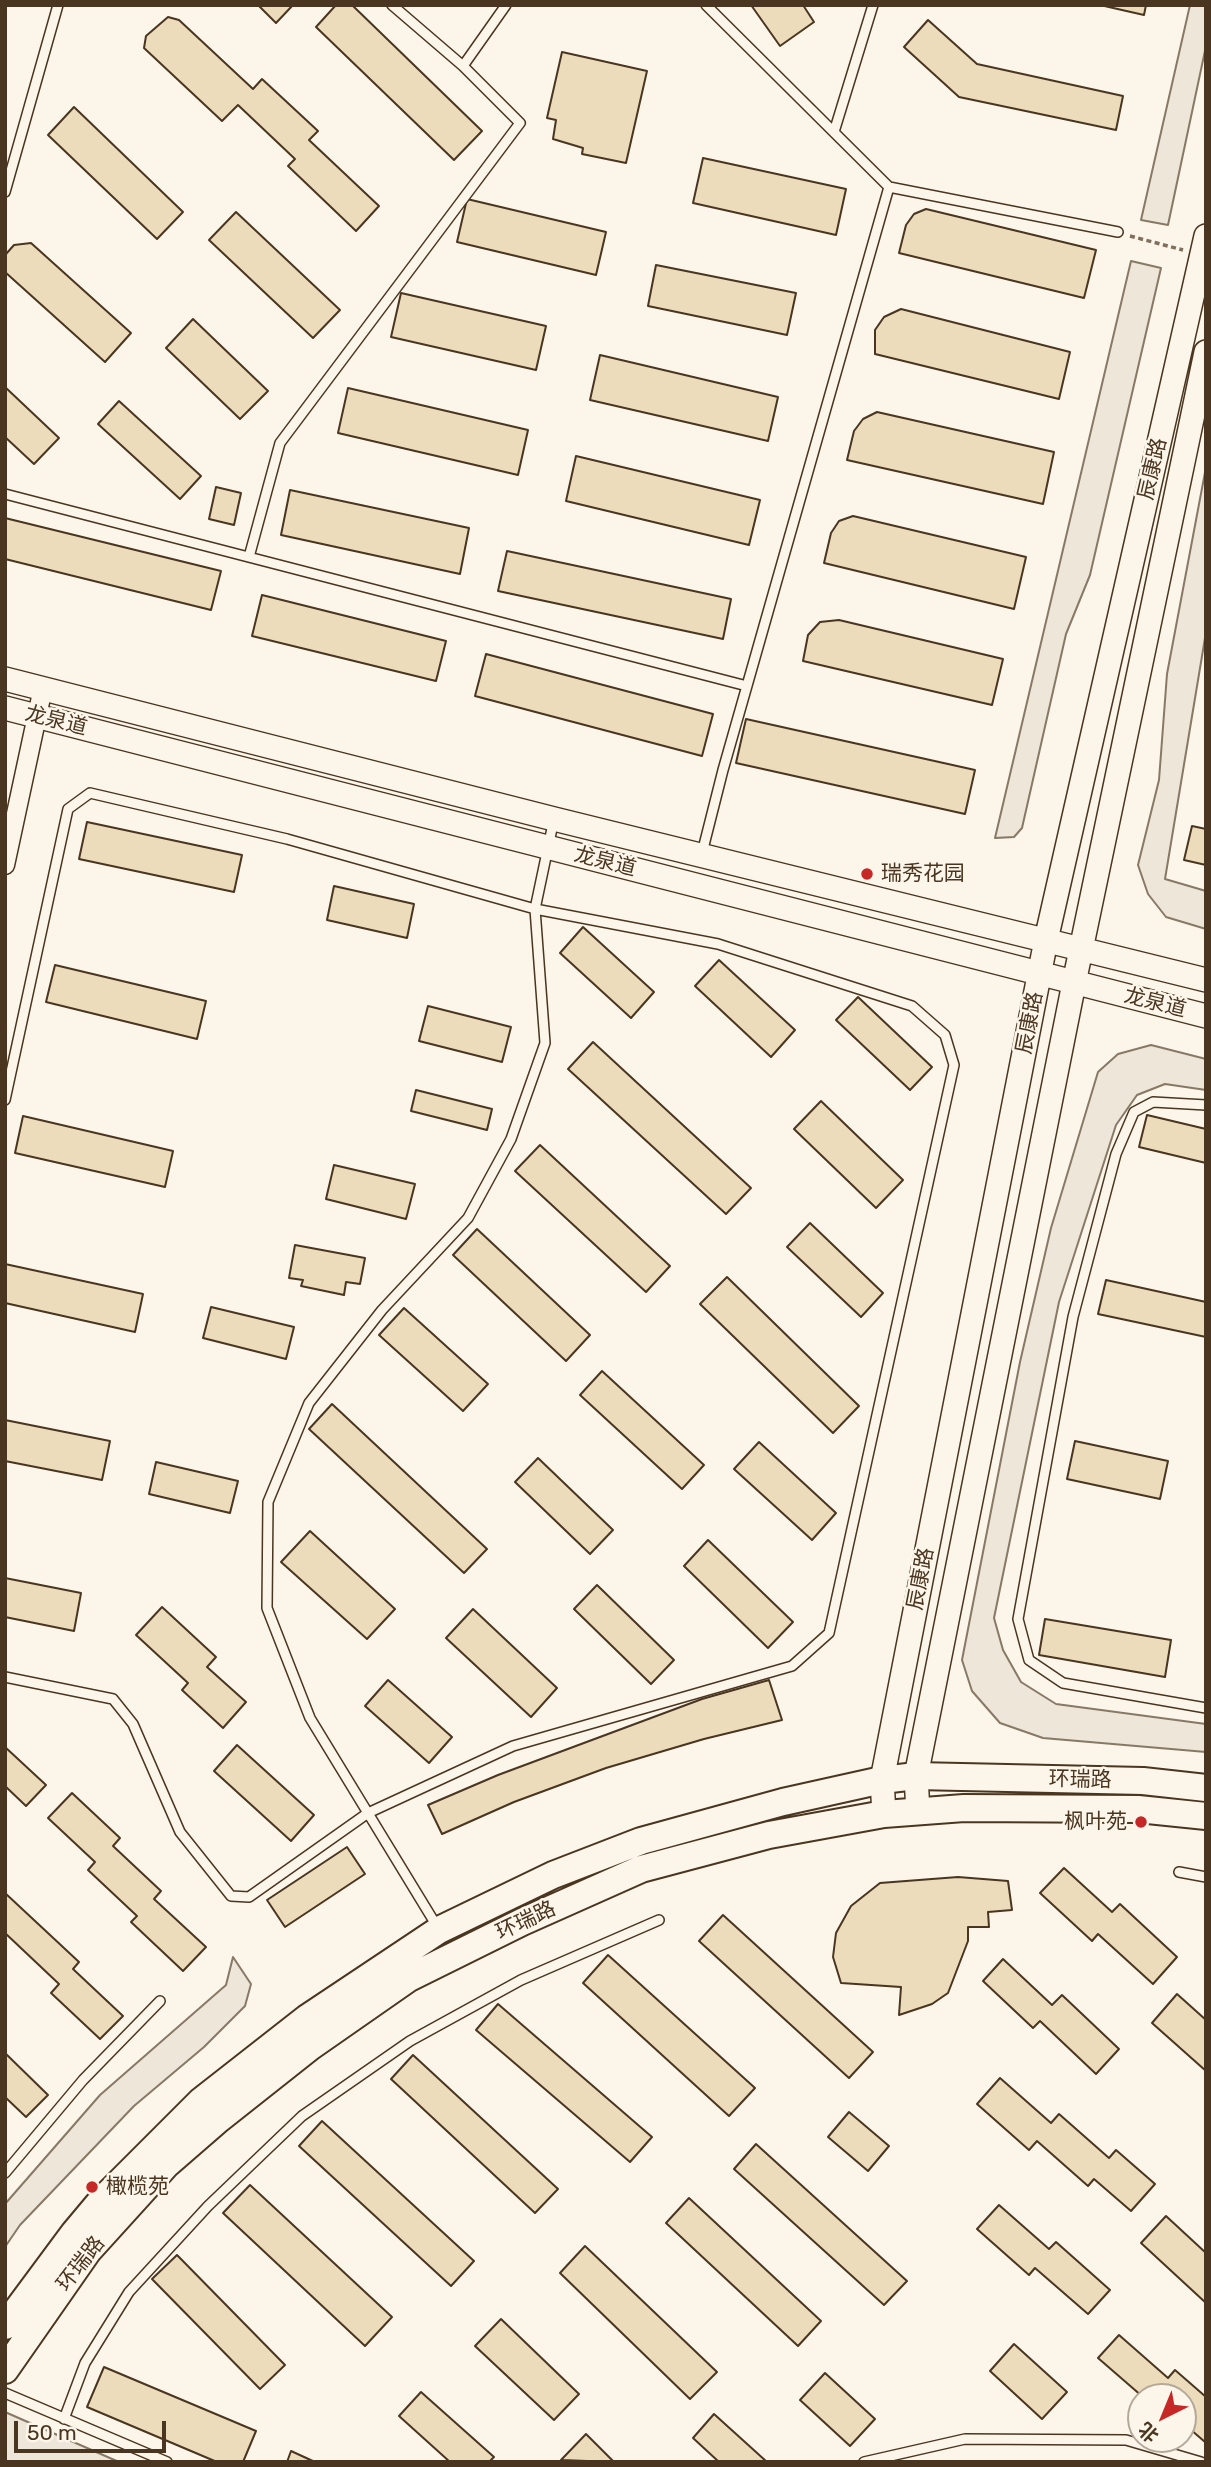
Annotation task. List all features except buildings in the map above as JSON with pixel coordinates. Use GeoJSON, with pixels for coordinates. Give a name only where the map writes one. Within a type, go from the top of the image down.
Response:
{"type":"FeatureCollection","features":[{"type":"Feature","properties":{"kind":"main road","name":"环瑞路"},"geometry":{"type":"LineString","coordinates":[[5,2326],[74,2233],[100,2203],[201,2101],[307,2018],[439,1930],[553,1875],[640,1841],[783,1802],[882,1780],[916,1776],[1143,1781],[1206,1788]]}},
{"type":"Feature","properties":{"kind":"main road","name":"环瑞路"},"geometry":{"type":"LineString","coordinates":[[5,2370],[88,2251],[166,2165],[219,2119],[310,2047],[410,1978],[522,1922],[641,1868],[769,1835],[884,1814],[964,1808],[1138,1809],[1206,1816]]}},
{"type":"Feature","properties":{"kind":"street","name":"辰康路"},"geometry":{"type":"LineString","coordinates":[[884,1814],[882,1780],[1046,940],[1203,246]]}},
{"type":"Feature","properties":{"kind":"street","name":"辰康路"},"geometry":{"type":"LineString","coordinates":[[918,1812],[916,1776],[1081,948],[1206,352]]}},
{"type":"Feature","properties":{"kind":"street","name":"龙泉道"},"geometry":{"type":"LineString","coordinates":[[5,679],[1206,981]]}},
{"type":"Feature","properties":{"kind":"street"},"geometry":{"type":"LineString","coordinates":[[5,865],[43,688]]}},
{"type":"Feature","properties":{"kind":"street","name":"龙泉道"},"geometry":{"type":"LineString","coordinates":[[5,708],[1206,1016]]}},
{"type":"Feature","properties":{"kind":"lane"},"geometry":{"type":"LineString","coordinates":[[5,192],[58,5]]}},
{"type":"Feature","properties":{"kind":"lane"},"geometry":{"type":"LineString","coordinates":[[249,558],[280,443],[520,123],[463,66],[392,5]]}},
{"type":"Feature","properties":{"kind":"lane"},"geometry":{"type":"LineString","coordinates":[[463,66],[506,5]]}},
{"type":"Feature","properties":{"kind":"lane"},"geometry":{"type":"LineString","coordinates":[[706,5],[890,187],[1118,232]]}},
{"type":"Feature","properties":{"kind":"lane"},"geometry":{"type":"LineString","coordinates":[[834,132],[873,5]]}},
{"type":"Feature","properties":{"kind":"lane"},"geometry":{"type":"LineString","coordinates":[[701,855],[890,187]]}},
{"type":"Feature","properties":{"kind":"lane"},"geometry":{"type":"LineString","coordinates":[[5,494],[747,686]]}},
{"type":"Feature","properties":{"kind":"lane"},"geometry":{"type":"LineString","coordinates":[[5,1100],[68,809],[90,793],[288,839],[535,909],[718,944],[912,1006],[945,1035],[954,1065],[829,1633],[792,1666],[513,1746],[368,1813],[249,1897],[231,1896],[180,1832],[133,1724],[113,1699],[5,1677]]}},
{"type":"Feature","properties":{"kind":"lane"},"geometry":{"type":"LineString","coordinates":[[439,1930],[310,1718],[267,1608],[268,1502],[309,1403],[382,1310],[468,1218],[511,1139],[545,1044],[535,909],[554,819]]}},
{"type":"Feature","properties":{"kind":"lane"},"geometry":{"type":"LineString","coordinates":[[1206,1105],[1153,1102],[1134,1112],[1116,1154],[1073,1317],[1018,1619],[1029,1660],[1063,1683],[1206,1707]]}},
{"type":"Feature","properties":{"kind":"lane"},"geometry":{"type":"LineString","coordinates":[[1179,1872],[1206,1877]]}},
{"type":"Feature","properties":{"kind":"lane"},"geometry":{"type":"LineString","coordinates":[[64,2419],[85,2362],[129,2292],[208,2206],[302,2116],[410,2041],[521,1980],[659,1920]]}},
{"type":"Feature","properties":{"kind":"lane"},"geometry":{"type":"LineString","coordinates":[[5,2172],[83,2080],[160,2001]]}},
{"type":"Feature","properties":{"kind":"lane"},"geometry":{"type":"LineString","coordinates":[[5,2393],[167,2462]]}},
{"type":"Feature","properties":{"kind":"lane"},"geometry":{"type":"LineString","coordinates":[[864,2462],[965,2439],[992,2439],[1126,2440],[1201,2462]]}},
{"type":"Feature","properties":{"kind":"path"},"geometry":{"type":"LineString","coordinates":[[1118,232],[1203,246]]}},
{"type":"Feature","properties":{"kind":"shaded area"},"geometry":{"type":"Polygon","coordinates":[[[1190,5],[1206,5],[1206,46],[1168,225],[1141,220],[1190,5]]]}},
{"type":"Feature","properties":{"kind":"shaded area"},"geometry":{"type":"Polygon","coordinates":[[[1131,261],[1161,268],[1090,575],[1066,634],[1022,828],[1014,837],[995,838],[1131,261]]]}},
{"type":"Feature","properties":{"kind":"shaded area"},"geometry":{"type":"Polygon","coordinates":[[[1206,467],[1206,632],[1165,879],[1206,891],[1206,929],[1166,917],[1148,894],[1138,865],[1159,780],[1167,674],[1206,467]]]}},
{"type":"Feature","properties":{"kind":"shaded area"},"geometry":{"type":"Polygon","coordinates":[[[1151,1045],[1206,1059],[1206,1090],[1165,1084],[1137,1095],[1116,1125],[1059,1302],[994,1618],[1003,1650],[1021,1682],[1056,1704],[1206,1724],[1206,1752],[1043,1738],[1000,1723],[972,1691],[962,1660],[1020,1362],[1051,1228],[1098,1072],[1118,1054],[1151,1045]]]}},
{"type":"Feature","properties":{"kind":"shaded area"},"geometry":{"type":"Polygon","coordinates":[[[233,1957],[251,1984],[245,2006],[204,2047],[134,2106],[20,2225],[5,2247],[5,2204],[100,2095],[226,1985],[233,1957]]]}},
{"type":"Feature","properties":{"kind":"shaded area"},"geometry":{"type":"Polygon","coordinates":[[[5,2412],[119,2462],[5,2462],[5,2412]]]}},
{"type":"Feature","properties":{"kind":"place","name":"瑞秀花园"},"geometry":{"type":"Point","coordinates":[867,874]}},
{"type":"Feature","properties":{"kind":"place","name":"枫叶苑"},"geometry":{"type":"Point","coordinates":[1141,1822]}},
{"type":"Feature","properties":{"kind":"place","name":"橄榄苑"},"geometry":{"type":"Point","coordinates":[92,2187]}}]}
